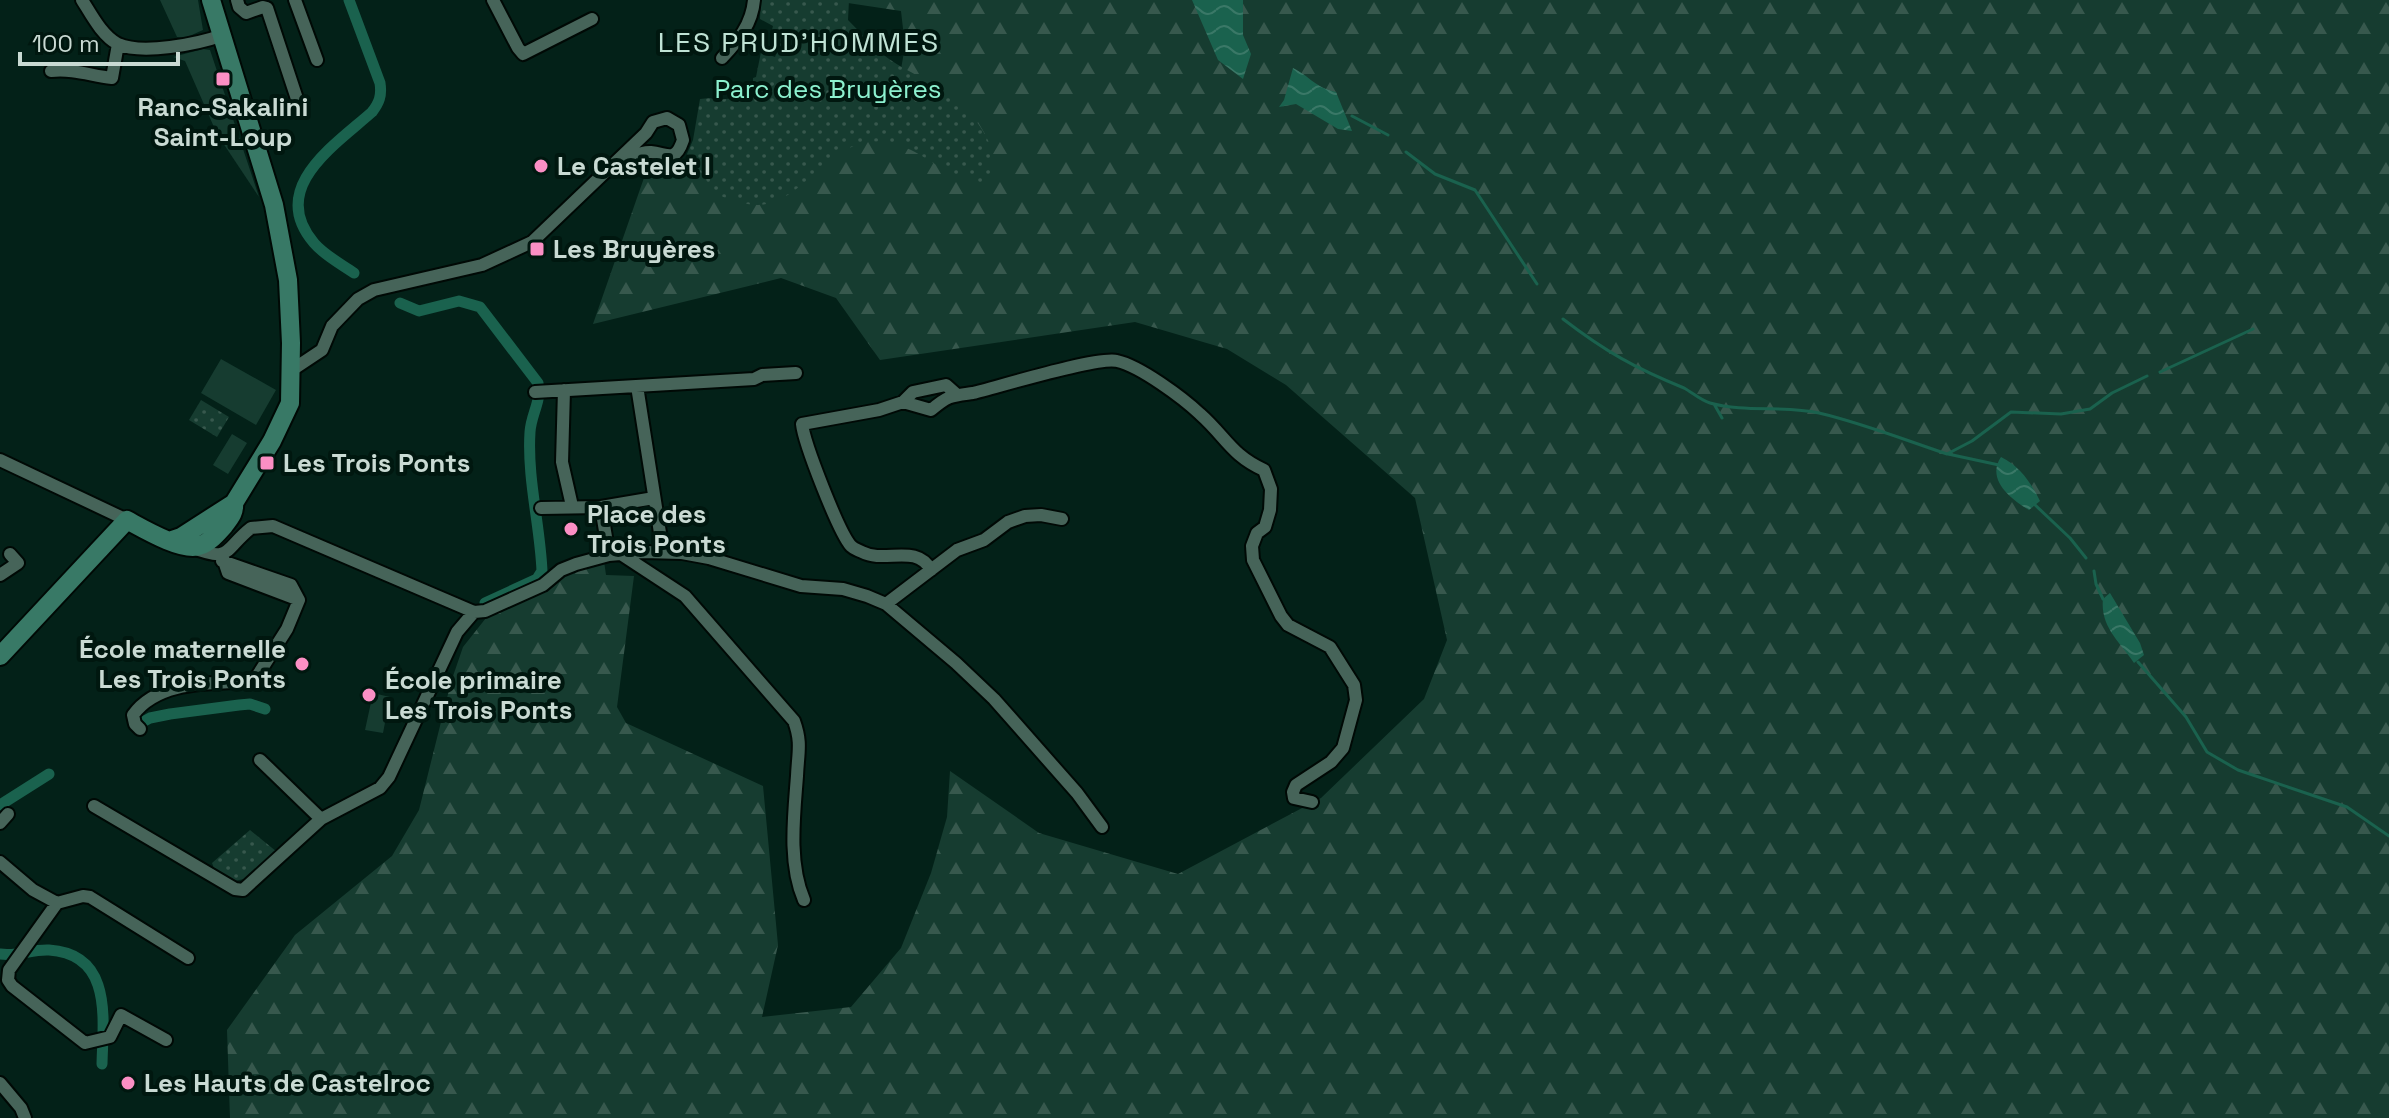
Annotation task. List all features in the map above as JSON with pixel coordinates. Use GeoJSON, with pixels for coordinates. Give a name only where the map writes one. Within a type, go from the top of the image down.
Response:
{"type":"FeatureCollection","features":[{"type":"Feature","properties":{"kind":"street"},"geometry":{"type":"LineString","coordinates":[[82,0],[103,30],[118,44],[181,47],[219,37]]}},
{"type":"Feature","properties":{"kind":"street"},"geometry":{"type":"LineString","coordinates":[[205,0],[219,37]]}},
{"type":"Feature","properties":{"kind":"street"},"geometry":{"type":"LineString","coordinates":[[169,541],[181,537],[234,503],[272,441],[290,403],[292,361],[284,252],[274,205],[251,135],[239,113],[211,0]]}},
{"type":"Feature","properties":{"kind":"street"},"geometry":{"type":"LineString","coordinates":[[237,0],[246,13],[267,8],[301,111]]}},
{"type":"Feature","properties":{"kind":"street"},"geometry":{"type":"LineString","coordinates":[[295,0],[317,60]]}},
{"type":"Feature","properties":{"kind":"street"},"geometry":{"type":"LineString","coordinates":[[493,0],[523,54],[592,19]]}},
{"type":"Feature","properties":{"kind":"street"},"geometry":{"type":"LineString","coordinates":[[722,58],[741,36],[754,0]]}},
{"type":"Feature","properties":{"kind":"street"},"geometry":{"type":"LineString","coordinates":[[51,71],[73,69],[112,78],[118,44]]}},
{"type":"Feature","properties":{"kind":"street"},"geometry":{"type":"LineString","coordinates":[[292,361],[322,350],[332,326],[358,299],[387,285],[482,265],[540,236],[646,133],[653,122],[667,118],[679,125],[683,133],[681,146],[673,154],[665,156],[652,152],[629,158],[608,171]]}},
{"type":"Feature","properties":{"kind":"street"},"geometry":{"type":"LineString","coordinates":[[646,133],[646,142],[652,152]]}},
{"type":"Feature","properties":{"kind":"street"},"geometry":{"type":"LineString","coordinates":[[903,402],[931,410],[955,393],[973,393],[1116,360],[1184,399],[1244,461],[1264,470],[1271,489],[1270,510],[1265,527],[1257,533],[1252,546],[1253,560],[1288,625],[1330,647],[1354,685],[1356,700],[1343,748],[1331,762],[1296,785],[1293,792],[1294,798],[1312,802]]}},
{"type":"Feature","properties":{"kind":"street"},"geometry":{"type":"LineString","coordinates":[[539,391],[754,379],[762,375],[796,373]]}},
{"type":"Feature","properties":{"kind":"street"},"geometry":{"type":"LineString","coordinates":[[931,570],[926,561],[917,556],[866,555],[850,545],[803,437],[802,424],[879,410],[903,402],[913,392],[946,385],[955,393]]}},
{"type":"Feature","properties":{"kind":"street"},"geometry":{"type":"LineString","coordinates":[[637,386],[663,552]]}},
{"type":"Feature","properties":{"kind":"street"},"geometry":{"type":"LineString","coordinates":[[564,390],[562,462],[572,506]]}},
{"type":"Feature","properties":{"kind":"street"},"geometry":{"type":"LineString","coordinates":[[0,460],[169,541],[284,581],[291,585],[299,600],[287,629],[254,681],[160,692],[148,698],[133,715],[140,729]]}},
{"type":"Feature","properties":{"kind":"street"},"geometry":{"type":"LineString","coordinates":[[541,508],[601,507],[654,498]]}},
{"type":"Feature","properties":{"kind":"street"},"geometry":{"type":"LineString","coordinates":[[191,547],[200,546],[216,535],[235,510],[234,503]]}},
{"type":"Feature","properties":{"kind":"street"},"geometry":{"type":"LineString","coordinates":[[601,507],[615,555],[685,596],[794,721],[801,739],[795,800],[796,882],[804,900]]}},
{"type":"Feature","properties":{"kind":"street"},"geometry":{"type":"LineString","coordinates":[[886,604],[957,550],[984,540],[1008,522],[1041,515],[1062,519]]}},
{"type":"Feature","properties":{"kind":"street"},"geometry":{"type":"LineString","coordinates":[[0,656],[127,520]]}},
{"type":"Feature","properties":{"kind":"street"},"geometry":{"type":"LineString","coordinates":[[223,558],[251,528],[273,526],[474,612],[485,611],[543,585],[561,570],[576,564],[615,555],[663,552],[709,558],[801,586],[843,589],[886,604],[956,663],[994,699],[1077,793],[1102,827]]}},
{"type":"Feature","properties":{"kind":"street"},"geometry":{"type":"LineString","coordinates":[[0,575],[18,563],[10,554]]}},
{"type":"Feature","properties":{"kind":"street"},"geometry":{"type":"LineString","coordinates":[[94,806],[235,889],[243,890],[321,819],[380,788],[389,777],[457,632],[474,612]]}},
{"type":"Feature","properties":{"kind":"street"},"geometry":{"type":"LineString","coordinates":[[260,760],[321,819]]}},
{"type":"Feature","properties":{"kind":"street"},"geometry":{"type":"LineString","coordinates":[[0,862],[33,890],[57,903]]}},
{"type":"Feature","properties":{"kind":"street"},"geometry":{"type":"LineString","coordinates":[[121,1015],[110,1037],[93,1043],[80,1041],[8,980],[9,970],[57,903],[90,897],[188,958]]}},
{"type":"Feature","properties":{"kind":"street"},"geometry":{"type":"LineString","coordinates":[[113,1001],[121,1015],[166,1040]]}},
{"type":"Feature","properties":{"kind":"street"},"geometry":{"type":"LineString","coordinates":[[0,1083],[21,1108],[25,1118]]}},
{"type":"Feature","properties":{"kind":"green space"},"geometry":{"type":"Polygon","coordinates":[[[160,0],[198,0],[203,30],[185,38],[177,37],[160,0]]]}},
{"type":"Feature","properties":{"kind":"green space","name":"Parc des Bruyères"},"geometry":{"type":"Polygon","coordinates":[[[761,0],[849,0],[848,20],[873,45],[889,59],[948,94],[976,120],[993,154],[993,178],[982,183],[947,170],[898,145],[879,141],[853,146],[838,154],[799,187],[773,203],[753,205],[717,195],[687,154],[693,140],[700,99],[753,96],[753,78],[756,77],[761,52],[775,57],[781,42],[770,37],[773,26],[760,19],[761,0]]]}},
{"type":"Feature","properties":{"kind":"green space"},"geometry":{"type":"Polygon","coordinates":[[[828,0],[2389,0],[2389,1118],[230,1118],[227,1030],[295,935],[392,856],[419,810],[451,682],[463,647],[486,618],[588,564],[604,561],[606,575],[634,576],[617,707],[626,723],[763,786],[778,945],[762,1017],[851,1007],[901,948],[931,873],[947,817],[950,771],[1039,833],[1178,874],[1321,798],[1424,699],[1447,640],[1415,498],[1286,385],[1227,349],[1135,322],[880,360],[836,298],[781,278],[593,324],[645,175],[761,127],[898,87],[905,46],[901,11],[828,0]]]}},
{"type":"Feature","properties":{"kind":"green space"},"geometry":{"type":"Polygon","coordinates":[[[210,50],[259,197],[217,134],[185,61],[173,57],[210,50]]]}},
{"type":"Feature","properties":{"kind":"green space"},"geometry":{"type":"Polygon","coordinates":[[[221,359],[276,390],[256,425],[201,393],[221,359]]]}},
{"type":"Feature","properties":{"kind":"green space"},"geometry":{"type":"Polygon","coordinates":[[[201,400],[229,417],[217,437],[189,420],[201,400]]]}},
{"type":"Feature","properties":{"kind":"green space"},"geometry":{"type":"Polygon","coordinates":[[[232,434],[247,443],[228,474],[213,465],[232,434]]]}},
{"type":"Feature","properties":{"kind":"green space"},"geometry":{"type":"Polygon","coordinates":[[[373,693],[390,697],[383,733],[365,730],[373,693]]]}},
{"type":"Feature","properties":{"kind":"green space"},"geometry":{"type":"Polygon","coordinates":[[[250,830],[277,852],[249,878],[234,881],[214,868],[212,863],[250,830]]]}},
{"type":"Feature","properties":{"kind":"water"},"geometry":{"type":"Polygon","coordinates":[[[1192,0],[1243,0],[1243,35],[1251,54],[1243,79],[1218,60],[1192,0]]]}},
{"type":"Feature","properties":{"kind":"water"},"geometry":{"type":"Polygon","coordinates":[[[1293,68],[1336,92],[1352,131],[1338,129],[1296,104],[1279,107],[1293,68]]]}},
{"type":"Feature","properties":{"kind":"water"},"geometry":{"type":"Polygon","coordinates":[[[2001,457],[2019,470],[2037,494],[2040,501],[2029,510],[2014,500],[1998,481],[1997,465],[2001,457]]]}},
{"type":"Feature","properties":{"kind":"water"},"geometry":{"type":"Polygon","coordinates":[[[2110,593],[2140,643],[2144,655],[2134,663],[2112,634],[2105,618],[2103,599],[2110,593]]]}},
{"type":"Feature","properties":{"kind":"waterway"},"geometry":{"type":"LineString","coordinates":[[349,0],[381,92],[372,112],[325,153],[312,169],[302,186],[298,204],[301,223],[314,243],[354,273]]}},
{"type":"Feature","properties":{"kind":"waterway"},"geometry":{"type":"LineString","coordinates":[[1352,116],[1388,135]]}},
{"type":"Feature","properties":{"kind":"waterway"},"geometry":{"type":"LineString","coordinates":[[1406,152],[1435,174],[1475,190],[1537,284]]}},
{"type":"Feature","properties":{"kind":"waterway"},"geometry":{"type":"LineString","coordinates":[[400,303],[419,311],[459,301],[480,307],[538,383],[539,396],[531,425],[530,449],[542,571],[537,579],[485,603]]}},
{"type":"Feature","properties":{"kind":"waterway"},"geometry":{"type":"LineString","coordinates":[[1563,319],[1621,358],[1710,403],[1737,408],[1819,413],[1947,454],[1972,441],[2011,412],[2061,414],[2090,409],[2112,393],[2147,376]]}},
{"type":"Feature","properties":{"kind":"waterway"},"geometry":{"type":"LineString","coordinates":[[2160,372],[2253,329]]}},
{"type":"Feature","properties":{"kind":"waterway"},"geometry":{"type":"LineString","coordinates":[[1714,404],[1722,418]]}},
{"type":"Feature","properties":{"kind":"waterway"},"geometry":{"type":"LineString","coordinates":[[1948,454],[1999,465]]}},
{"type":"Feature","properties":{"kind":"waterway"},"geometry":{"type":"LineString","coordinates":[[2033,503],[2086,558]]}},
{"type":"Feature","properties":{"kind":"waterway"},"geometry":{"type":"LineString","coordinates":[[2094,571],[2103,599]]}},
{"type":"Feature","properties":{"kind":"waterway"},"geometry":{"type":"LineString","coordinates":[[2138,662],[2186,717],[2207,752],[2238,770],[2347,807],[2389,836]]}},
{"type":"Feature","properties":{"kind":"waterway"},"geometry":{"type":"LineString","coordinates":[[139,724],[170,714],[239,705],[250,704],[265,709]]}},
{"type":"Feature","properties":{"kind":"waterway"},"geometry":{"type":"LineString","coordinates":[[0,805],[49,774]]}},
{"type":"Feature","properties":{"kind":"waterway"},"geometry":{"type":"LineString","coordinates":[[0,954],[49,950],[70,954],[84,963],[94,976],[100,992],[103,1009],[102,1064]]}},
{"type":"Feature","properties":{"kind":"place","name":"Ranc-Sakalini Saint-Loup"},"geometry":{"type":"Point","coordinates":[223,79]}},
{"type":"Feature","properties":{"kind":"place","name":"Le Castelet I"},"geometry":{"type":"Point","coordinates":[541,166]}},
{"type":"Feature","properties":{"kind":"place","name":"Les Bruyères"},"geometry":{"type":"Point","coordinates":[537,249]}},
{"type":"Feature","properties":{"kind":"place","name":"Les Trois Ponts"},"geometry":{"type":"Point","coordinates":[267,463]}},
{"type":"Feature","properties":{"kind":"place","name":"Place des Trois Ponts"},"geometry":{"type":"Point","coordinates":[571,529]}},
{"type":"Feature","properties":{"kind":"place","name":"École maternelle Les Trois Ponts"},"geometry":{"type":"Point","coordinates":[302,664]}},
{"type":"Feature","properties":{"kind":"place","name":"École primaire Les Trois Ponts"},"geometry":{"type":"Point","coordinates":[369,695]}},
{"type":"Feature","properties":{"kind":"place","name":"Les Hauts de Castelroc"},"geometry":{"type":"Point","coordinates":[128,1083]}},
{"type":"Feature","properties":{"kind":"district","name":"LES PRUD'HOMMES"},"geometry":{"type":"Point","coordinates":[799,42]}}]}
